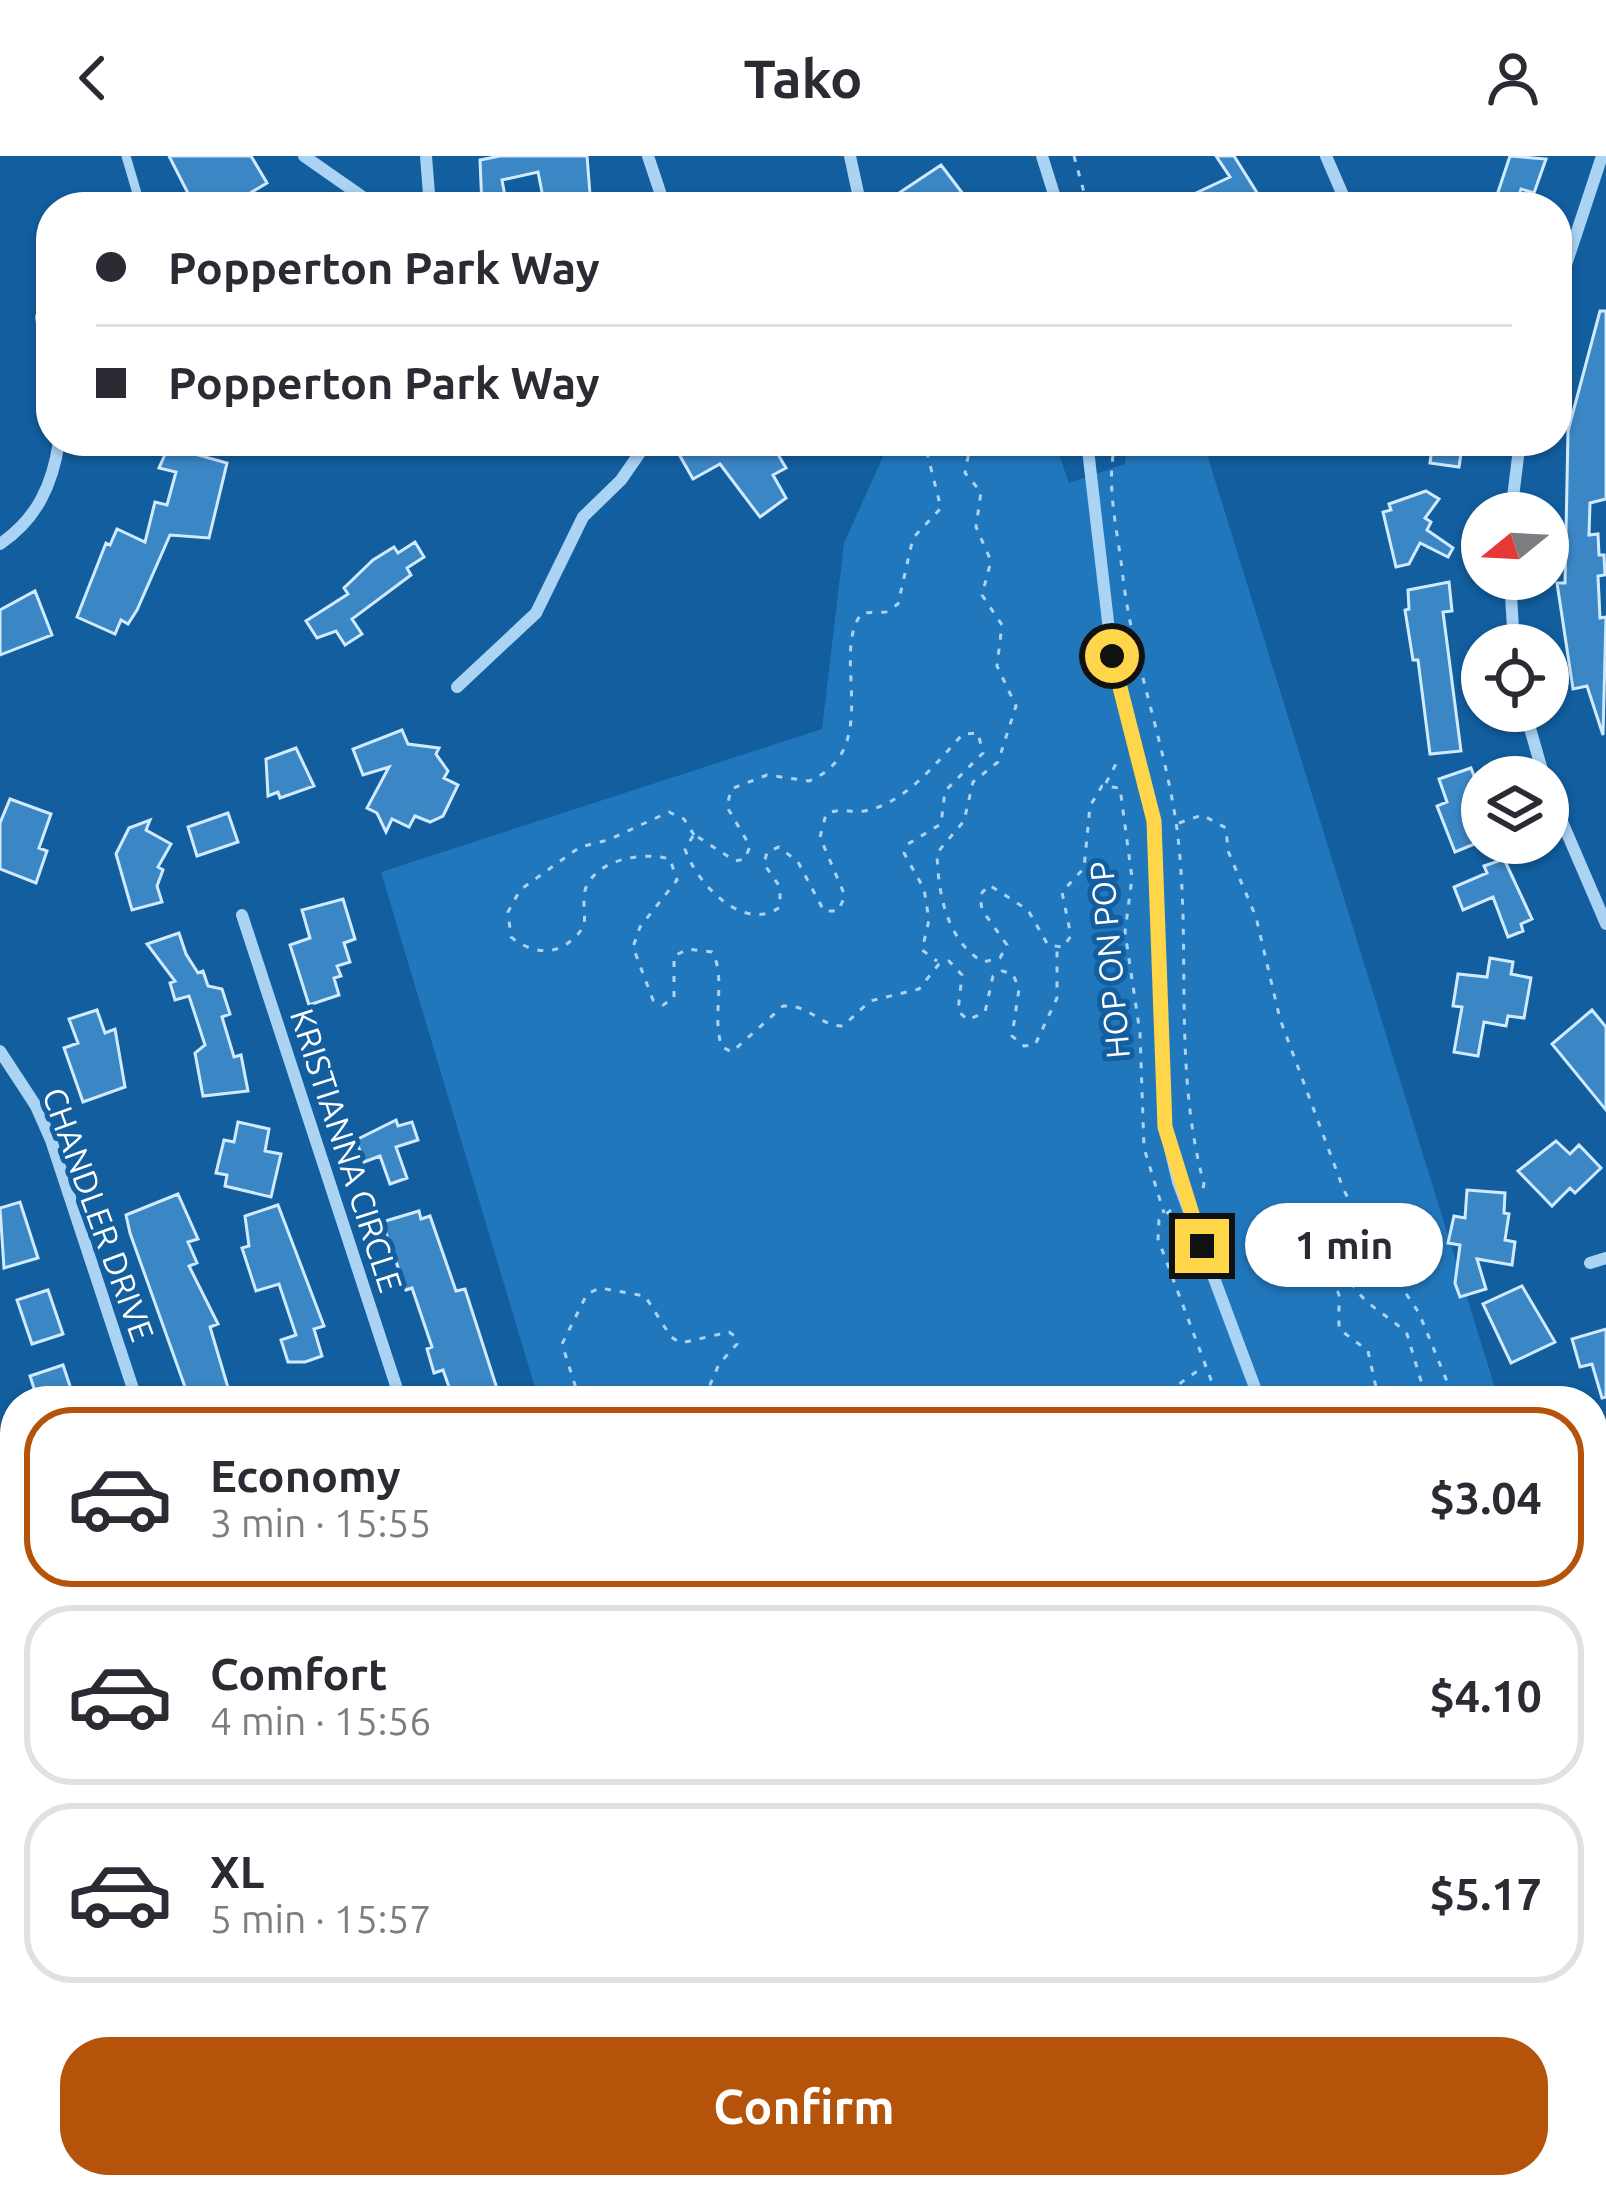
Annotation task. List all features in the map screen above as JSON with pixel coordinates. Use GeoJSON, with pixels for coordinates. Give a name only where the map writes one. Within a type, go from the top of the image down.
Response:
{"type":"FeatureCollection","features":[{"type":"Feature","properties":{"kind":"street"},"geometry":{"type":"LineString","coordinates":[[304,156],[356,192]]}},
{"type":"Feature","properties":{"kind":"street"},"geometry":{"type":"LineString","coordinates":[[426,156],[429,192]]}},
{"type":"Feature","properties":{"kind":"street"},"geometry":{"type":"LineString","coordinates":[[648,156],[660,192]]}},
{"type":"Feature","properties":{"kind":"street"},"geometry":{"type":"LineString","coordinates":[[850,156],[858,192]]}},
{"type":"Feature","properties":{"kind":"street"},"geometry":{"type":"LineString","coordinates":[[1042,156],[1053,192]]}},
{"type":"Feature","properties":{"kind":"street"},"geometry":{"type":"LineString","coordinates":[[1326,156],[1342,192]]}},
{"type":"Feature","properties":{"kind":"street"},"geometry":{"type":"LineString","coordinates":[[1572,247],[1602,156]]}},
{"type":"Feature","properties":{"kind":"street"},"geometry":{"type":"LineString","coordinates":[[0,544],[32,515],[46,492],[55,456]]}},
{"type":"Feature","properties":{"kind":"street"},"geometry":{"type":"LineString","coordinates":[[457,687],[546,599],[583,517],[621,480],[638,456]]}},
{"type":"Feature","properties":{"kind":"street"},"geometry":{"type":"LineString","coordinates":[[1089,456],[1109,637],[1157,854],[1159,1074],[1165,1127],[1178,1182],[1254,1386]]}},
{"type":"Feature","properties":{"kind":"street"},"geometry":{"type":"LineString","coordinates":[[1514,492],[1518,456]]}},
{"type":"Feature","properties":{"kind":"street"},"geometry":{"type":"LineString","coordinates":[[1569,838],[1606,924]]}},
{"type":"Feature","properties":{"kind":"street","name":"KRISTIANNA CIRCLE"},"geometry":{"type":"LineString","coordinates":[[242,915],[396,1386]]}},
{"type":"Feature","properties":{"kind":"street","name":"CHANDLER DRIVE"},"geometry":{"type":"LineString","coordinates":[[0,1051],[36,1106],[51,1140],[131,1386]]}},
{"type":"Feature","properties":{"kind":"street"},"geometry":{"type":"LineString","coordinates":[[1590,1263],[1606,1258]]}},
{"type":"Feature","properties":{"kind":"lane"},"geometry":{"type":"LineString","coordinates":[[126,156],[137,192]]}},
{"type":"Feature","properties":{"kind":"path"},"geometry":{"type":"LineString","coordinates":[[1074,156],[1084,192]]}},
{"type":"Feature","properties":{"kind":"path"},"geometry":{"type":"LineString","coordinates":[[928,456],[941,508],[913,538],[898,604],[886,612],[862,613],[855,621],[849,735],[839,758],[809,781],[766,775],[730,789],[727,807],[750,846],[746,859],[735,861],[669,812],[608,841],[580,847],[514,896],[508,912],[511,937],[534,951],[561,949],[584,926],[585,892],[603,869],[635,858],[670,860],[677,880],[640,927],[633,952],[653,1000],[663,1005],[674,998],[674,956],[688,949],[712,952],[718,964],[718,1035],[722,1047],[732,1052],[783,1006],[807,1008],[830,1024],[844,1026],[870,1001],[923,987],[941,962]]}},
{"type":"Feature","properties":{"kind":"path","name":"HOP ON POP"},"geometry":{"type":"LineString","coordinates":[[968,456],[965,472],[980,492],[976,527],[992,561],[982,595],[1000,620],[999,673],[1016,706],[998,762],[973,782],[964,821],[937,853],[940,897],[961,944],[983,962],[1000,958],[1007,945],[982,910],[980,896],[989,885],[1028,910],[1045,940],[1057,949],[1071,937],[1063,888],[1084,868],[1092,798],[1122,755],[1135,749]]}},
{"type":"Feature","properties":{"kind":"path"},"geometry":{"type":"LineString","coordinates":[[694,835],[685,849],[690,863],[739,913],[763,915],[780,907],[781,887],[764,864],[767,852],[779,847],[798,862],[824,911],[838,911],[845,896],[820,837],[826,814],[839,809],[866,811],[898,798],[963,734],[978,733],[983,753],[945,791],[941,824],[908,844],[904,853],[924,889],[929,920],[923,954],[955,962],[960,969],[958,1011],[968,1020],[985,1012],[993,976],[1002,970],[1012,974],[1019,989],[1012,1036],[1029,1046],[1041,1039],[1058,998],[1057,949]]}},
{"type":"Feature","properties":{"kind":"path","name":"HOP ON POP"},"geometry":{"type":"LineString","coordinates":[[1105,785],[1117,786],[1124,797],[1123,838],[1132,878],[1125,932],[1140,1033],[1144,1148],[1164,1213]]}},
{"type":"Feature","properties":{"kind":"path"},"geometry":{"type":"LineString","coordinates":[[1176,825],[1202,815],[1225,827],[1227,849],[1256,917],[1280,1019],[1346,1196],[1419,1313],[1449,1386]]}},
{"type":"Feature","properties":{"kind":"path"},"geometry":{"type":"LineString","coordinates":[[1174,1209],[1164,1213],[1157,1229],[1162,1254],[1214,1386]]}},
{"type":"Feature","properties":{"kind":"path"},"geometry":{"type":"LineString","coordinates":[[1376,1386],[1369,1351],[1339,1329],[1339,1295],[1315,1232],[1324,1217],[1338,1220],[1344,1231],[1352,1282],[1382,1318],[1407,1334],[1423,1386]]}},
{"type":"Feature","properties":{"kind":"path"},"geometry":{"type":"LineString","coordinates":[[576,1386],[563,1339],[587,1294],[600,1288],[645,1296],[676,1341],[691,1344],[729,1332],[736,1337],[737,1344],[719,1364],[709,1386]]}},
{"type":"Feature","properties":{"kind":"path"},"geometry":{"type":"LineString","coordinates":[[1176,1386],[1206,1365]]}},
{"type":"Feature","properties":{"kind":"shaded area"},"geometry":{"type":"Polygon","coordinates":[[[883,456],[1059,456],[1069,483],[1125,464],[1126,456],[1208,456],[1494,1386],[535,1386],[381,872],[822,729],[844,543],[883,456]]]}},
{"type":"Feature","properties":{"kind":"building"},"geometry":{"type":"Polygon","coordinates":[[[169,156],[251,156],[267,183],[252,192],[187,192],[169,156]]]}},
{"type":"Feature","properties":{"kind":"building"},"geometry":{"type":"Polygon","coordinates":[[[587,156],[590,192],[542,192],[538,172],[502,180],[504,192],[481,192],[480,160],[587,156]]]}},
{"type":"Feature","properties":{"kind":"building"},"geometry":{"type":"Polygon","coordinates":[[[1216,156],[1234,156],[1257,192],[1198,192],[1230,177],[1216,156]]]}},
{"type":"Feature","properties":{"kind":"building"},"geometry":{"type":"Polygon","coordinates":[[[1510,156],[1546,159],[1534,192],[1498,192],[1510,156]]]}},
{"type":"Feature","properties":{"kind":"building"},"geometry":{"type":"Polygon","coordinates":[[[941,165],[962,192],[900,192],[941,165]]]}},
{"type":"Feature","properties":{"kind":"building"},"geometry":{"type":"Polygon","coordinates":[[[1600,311],[1606,311],[1606,499],[1590,503],[1589,535],[1598,534],[1599,555],[1604,555],[1605,575],[1598,576],[1600,618],[1606,617],[1603,735],[1587,686],[1573,689],[1569,624],[1563,624],[1560,600],[1569,600],[1568,456],[1572,456],[1572,416],[1600,311]]]}},
{"type":"Feature","properties":{"kind":"building"},"geometry":{"type":"Polygon","coordinates":[[[164,456],[202,456],[227,463],[209,538],[170,535],[137,610],[128,624],[121,620],[115,634],[77,617],[106,543],[110,545],[117,529],[145,542],[155,502],[167,505],[176,472],[159,468],[164,456]]]}},
{"type":"Feature","properties":{"kind":"building"},"geometry":{"type":"Polygon","coordinates":[[[680,456],[779,456],[786,468],[773,475],[786,498],[760,517],[720,464],[693,479],[680,456]]]}},
{"type":"Feature","properties":{"kind":"building"},"geometry":{"type":"Polygon","coordinates":[[[1431,456],[1461,456],[1459,467],[1430,463],[1431,456]]]}},
{"type":"Feature","properties":{"kind":"building"},"geometry":{"type":"Polygon","coordinates":[[[1426,491],[1439,499],[1425,518],[1431,522],[1427,530],[1453,548],[1448,557],[1420,543],[1409,564],[1396,567],[1383,512],[1391,510],[1389,504],[1426,491]]]}},
{"type":"Feature","properties":{"kind":"building"},"geometry":{"type":"Polygon","coordinates":[[[415,542],[424,557],[407,568],[411,575],[352,619],[362,634],[345,645],[336,631],[317,638],[306,621],[348,594],[344,588],[373,560],[394,547],[398,553],[415,542]]]}},
{"type":"Feature","properties":{"kind":"building"},"geometry":{"type":"Polygon","coordinates":[[[1449,582],[1452,611],[1443,612],[1461,751],[1430,754],[1418,660],[1413,660],[1405,610],[1409,609],[1408,590],[1449,582]]]}},
{"type":"Feature","properties":{"kind":"building"},"geometry":{"type":"Polygon","coordinates":[[[35,591],[52,635],[0,655],[0,610],[35,591]]]}},
{"type":"Feature","properties":{"kind":"building"},"geometry":{"type":"Polygon","coordinates":[[[402,730],[408,744],[439,748],[436,754],[448,771],[444,778],[458,785],[443,816],[430,822],[415,816],[409,827],[392,819],[386,832],[377,813],[367,808],[389,767],[363,775],[353,749],[402,730]]]}},
{"type":"Feature","properties":{"kind":"building"},"geometry":{"type":"Polygon","coordinates":[[[296,748],[314,786],[280,798],[278,792],[268,796],[266,759],[296,748]]]}},
{"type":"Feature","properties":{"kind":"building"},"geometry":{"type":"Polygon","coordinates":[[[1461,771],[1461,850],[1455,852],[1437,806],[1447,802],[1439,779],[1461,771]]]}},
{"type":"Feature","properties":{"kind":"building"},"geometry":{"type":"Polygon","coordinates":[[[10,799],[51,814],[39,848],[47,851],[36,883],[0,869],[0,823],[10,799]]]}},
{"type":"Feature","properties":{"kind":"building"},"geometry":{"type":"Polygon","coordinates":[[[228,813],[238,842],[197,856],[188,827],[228,813]]]}},
{"type":"Feature","properties":{"kind":"building"},"geometry":{"type":"Polygon","coordinates":[[[150,820],[146,830],[171,844],[158,867],[163,870],[157,886],[162,902],[132,910],[116,854],[129,828],[150,820]]]}},
{"type":"Feature","properties":{"kind":"building"},"geometry":{"type":"Polygon","coordinates":[[[1506,864],[1532,919],[1521,924],[1523,931],[1508,937],[1493,897],[1463,910],[1454,887],[1487,873],[1484,866],[1506,864]]]}},
{"type":"Feature","properties":{"kind":"building"},"geometry":{"type":"Polygon","coordinates":[[[343,899],[355,939],[344,943],[350,962],[337,966],[341,976],[334,978],[339,995],[309,1005],[290,945],[310,938],[302,910],[343,899]]]}},
{"type":"Feature","properties":{"kind":"building"},"geometry":{"type":"Polygon","coordinates":[[[179,933],[198,973],[203,971],[208,986],[222,989],[230,1014],[222,1017],[234,1057],[241,1055],[248,1091],[203,1096],[195,1053],[205,1045],[189,996],[175,1000],[170,983],[175,981],[147,944],[179,933]]]}},
{"type":"Feature","properties":{"kind":"building"},"geometry":{"type":"Polygon","coordinates":[[[1490,958],[1513,962],[1511,974],[1531,978],[1524,1018],[1508,1016],[1506,1026],[1484,1022],[1478,1056],[1454,1052],[1462,1007],[1453,1006],[1458,974],[1487,977],[1490,958]]]}},
{"type":"Feature","properties":{"kind":"building"},"geometry":{"type":"Polygon","coordinates":[[[97,1010],[105,1033],[115,1029],[125,1087],[83,1102],[64,1048],[78,1043],[69,1019],[97,1010]]]}},
{"type":"Feature","properties":{"kind":"building"},"geometry":{"type":"Polygon","coordinates":[[[1592,1010],[1606,1027],[1606,1110],[1552,1044],[1592,1010]]]}},
{"type":"Feature","properties":{"kind":"building"},"geometry":{"type":"Polygon","coordinates":[[[396,1120],[398,1126],[412,1122],[418,1140],[396,1147],[407,1178],[390,1184],[380,1156],[364,1162],[356,1140],[396,1120]]]}},
{"type":"Feature","properties":{"kind":"building"},"geometry":{"type":"Polygon","coordinates":[[[238,1122],[269,1129],[265,1151],[281,1154],[271,1197],[225,1186],[227,1175],[216,1173],[224,1140],[234,1142],[238,1122]]]}},
{"type":"Feature","properties":{"kind":"building"},"geometry":{"type":"Polygon","coordinates":[[[1556,1141],[1570,1154],[1579,1145],[1601,1168],[1575,1193],[1570,1188],[1552,1206],[1518,1171],[1556,1141]]]}},
{"type":"Feature","properties":{"kind":"building"},"geometry":{"type":"Polygon","coordinates":[[[1467,1190],[1505,1193],[1504,1213],[1509,1214],[1505,1240],[1515,1242],[1512,1265],[1477,1259],[1486,1289],[1460,1297],[1455,1283],[1460,1245],[1448,1243],[1454,1216],[1465,1218],[1467,1190]]]}},
{"type":"Feature","properties":{"kind":"building"},"geometry":{"type":"Polygon","coordinates":[[[178,1194],[198,1239],[188,1242],[197,1263],[189,1266],[218,1324],[210,1327],[228,1386],[185,1386],[126,1215],[178,1194]]]}},
{"type":"Feature","properties":{"kind":"building"},"geometry":{"type":"Polygon","coordinates":[[[20,1202],[38,1258],[4,1268],[0,1208],[20,1202]]]}},
{"type":"Feature","properties":{"kind":"building"},"geometry":{"type":"Polygon","coordinates":[[[278,1205],[324,1326],[314,1329],[322,1356],[305,1362],[288,1362],[281,1340],[296,1335],[279,1284],[256,1291],[242,1248],[249,1246],[245,1216],[278,1205]]]}},
{"type":"Feature","properties":{"kind":"building"},"geometry":{"type":"Polygon","coordinates":[[[419,1211],[421,1219],[430,1216],[456,1291],[465,1289],[496,1386],[449,1386],[443,1370],[434,1373],[427,1349],[432,1347],[412,1288],[406,1290],[382,1222],[419,1211]]]}},
{"type":"Feature","properties":{"kind":"building"},"geometry":{"type":"Polygon","coordinates":[[[1522,1286],[1555,1342],[1511,1363],[1483,1304],[1522,1286]]]}},
{"type":"Feature","properties":{"kind":"building"},"geometry":{"type":"Polygon","coordinates":[[[48,1290],[63,1334],[32,1344],[17,1300],[48,1290]]]}},
{"type":"Feature","properties":{"kind":"building"},"geometry":{"type":"Polygon","coordinates":[[[1606,1329],[1606,1386],[1598,1386],[1592,1364],[1580,1367],[1572,1339],[1606,1329]]]}},
{"type":"Feature","properties":{"kind":"building"},"geometry":{"type":"Polygon","coordinates":[[[63,1365],[70,1386],[33,1386],[30,1376],[63,1365]]]}},
{"type":"Feature","properties":{"kind":"route"},"geometry":{"type":"LineString","coordinates":[[1112,656],[1154,821],[1161,1101],[1178,1182],[1202,1246]]}}]}
